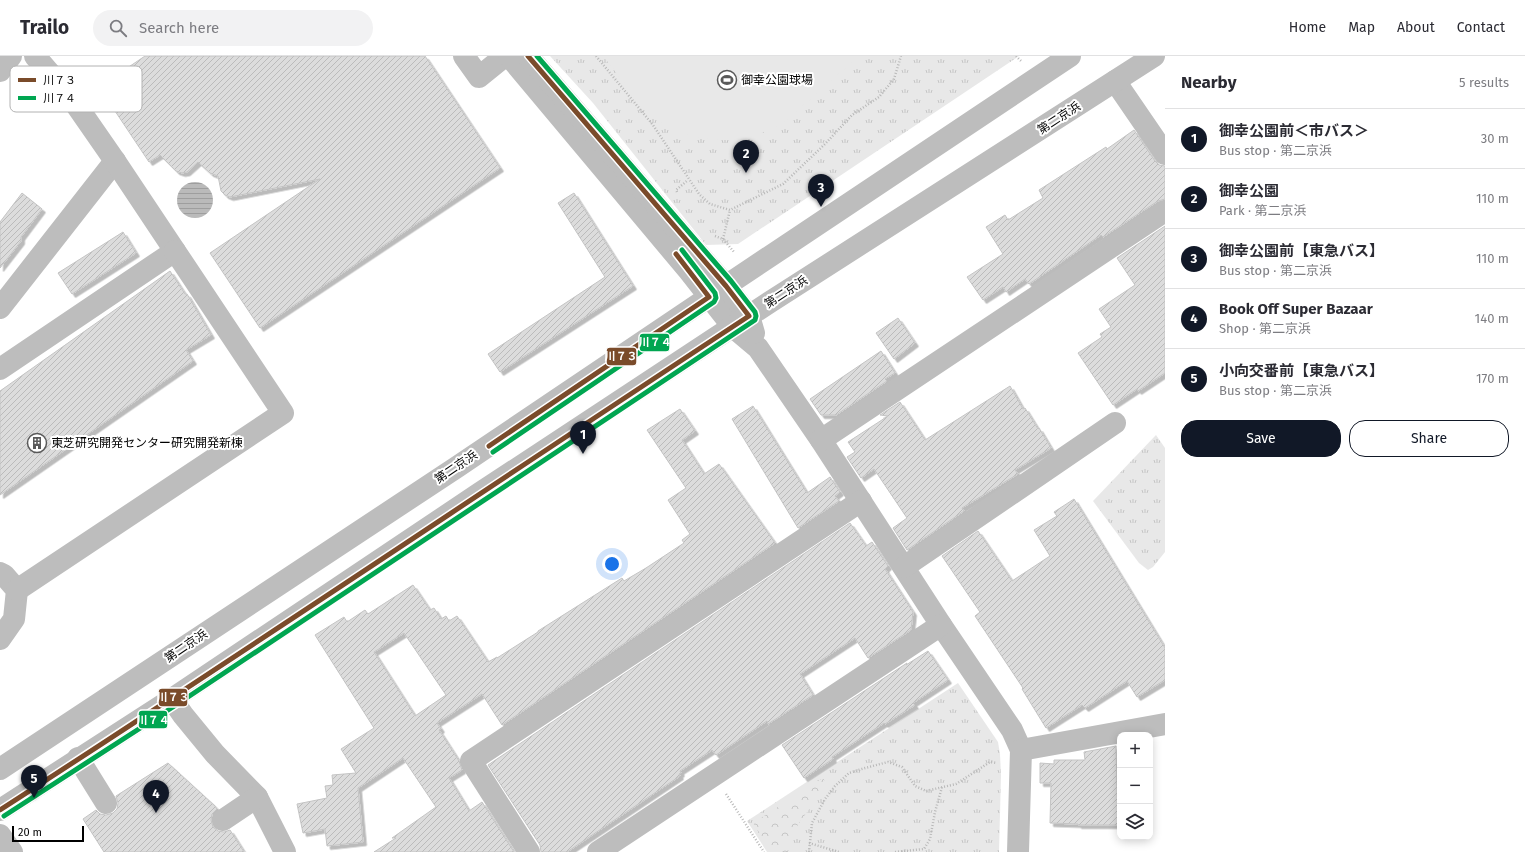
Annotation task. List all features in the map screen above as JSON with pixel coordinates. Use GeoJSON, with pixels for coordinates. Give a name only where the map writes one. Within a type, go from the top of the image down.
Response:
{"type":"FeatureCollection","features":[{"type":"Feature","properties":{"kind":"main road"},"geometry":{"type":"LineString","coordinates":[[0,70],[11,56]]}},
{"type":"Feature","properties":{"kind":"main road"},"geometry":{"type":"LineString","coordinates":[[35,56],[44,66]]}},
{"type":"Feature","properties":{"kind":"main road"},"geometry":{"type":"LineString","coordinates":[[464,56],[479,77],[505,56]]}},
{"type":"Feature","properties":{"kind":"main road"},"geometry":{"type":"LineString","coordinates":[[509,56],[689,271],[717,291]]}},
{"type":"Feature","properties":{"kind":"main road"},"geometry":{"type":"LineString","coordinates":[[528,56],[741,322],[821,440],[941,625],[1012,730],[1021,750],[1018,852]]}},
{"type":"Feature","properties":{"kind":"main road","name":"第二京浜"},"geometry":{"type":"LineString","coordinates":[[0,769],[457,467],[717,291],[1070,56]]}},
{"type":"Feature","properties":{"kind":"main road","name":"第二京浜"},"geometry":{"type":"LineString","coordinates":[[0,810],[78,758],[172,699],[467,502],[741,322],[1154,56]]}},
{"type":"Feature","properties":{"kind":"main road"},"geometry":{"type":"LineString","coordinates":[[1115,82],[1165,154]]}},
{"type":"Feature","properties":{"kind":"main road"},"geometry":{"type":"LineString","coordinates":[[16,590],[283,413],[81,112]]}},
{"type":"Feature","properties":{"kind":"main road"},"geometry":{"type":"LineString","coordinates":[[0,308],[115,161]]}},
{"type":"Feature","properties":{"kind":"main road"},"geometry":{"type":"LineString","coordinates":[[821,440],[1165,211]]}},
{"type":"Feature","properties":{"kind":"main road"},"geometry":{"type":"LineString","coordinates":[[0,369],[175,250]]}},
{"type":"Feature","properties":{"kind":"main road"},"geometry":{"type":"LineString","coordinates":[[904,567],[1115,423]]}},
{"type":"Feature","properties":{"kind":"main road"},"geometry":{"type":"LineString","coordinates":[[529,852],[471,761],[861,501]]}},
{"type":"Feature","properties":{"kind":"main road"},"geometry":{"type":"LineString","coordinates":[[0,573],[4,575],[16,590],[14,619],[0,639]]}},
{"type":"Feature","properties":{"kind":"main road"},"geometry":{"type":"LineString","coordinates":[[598,852],[941,625]]}},
{"type":"Feature","properties":{"kind":"main road"},"geometry":{"type":"LineString","coordinates":[[172,699],[215,754],[257,797],[286,852]]}},
{"type":"Feature","properties":{"kind":"main road"},"geometry":{"type":"LineString","coordinates":[[1021,750],[1165,724]]}},
{"type":"Feature","properties":{"kind":"main road"},"geometry":{"type":"LineString","coordinates":[[78,758],[106,803]]}},
{"type":"Feature","properties":{"kind":"main road"},"geometry":{"type":"LineString","coordinates":[[224,820],[257,797]]}},
{"type":"Feature","properties":{"kind":"main road"},"geometry":{"type":"LineString","coordinates":[[0,835],[12,852]]}},
{"type":"Feature","properties":{"kind":"path"},"geometry":{"type":"LineString","coordinates":[[596,56],[653,126],[698,194],[710,204],[730,210],[783,184],[825,144],[852,115],[879,97],[894,79],[901,56]]}},
{"type":"Feature","properties":{"kind":"path"},"geometry":{"type":"LineString","coordinates":[[681,196],[676,190],[688,180]]}},
{"type":"Feature","properties":{"kind":"path"},"geometry":{"type":"LineString","coordinates":[[723,238],[730,210]]}},
{"type":"Feature","properties":{"kind":"path"},"geometry":{"type":"LineString","coordinates":[[713,235],[723,238],[736,254]]}},
{"type":"Feature","properties":{"kind":"path"},"geometry":{"type":"LineString","coordinates":[[809,852],[812,823],[835,786],[849,773],[880,763],[888,762],[902,767],[915,786],[926,792],[956,784],[990,762],[998,763]]}},
{"type":"Feature","properties":{"kind":"path"},"geometry":{"type":"LineString","coordinates":[[895,852],[924,851],[930,839],[942,787]]}},
{"type":"Feature","properties":{"kind":"path"},"geometry":{"type":"LineString","coordinates":[[722,789],[764,852]]}},
{"type":"Feature","properties":{"kind":"path"},"geometry":{"type":"LineString","coordinates":[[809,843],[839,852]]}},
{"type":"Feature","properties":{"kind":"green space"},"geometry":{"type":"Polygon","coordinates":[[[550,56],[1019,56],[738,244],[706,245],[593,103],[550,56]]]}},
{"type":"Feature","properties":{"kind":"green space","name":"御幸公園球場"},"geometry":{"type":"Polygon","coordinates":[[[603,56],[859,56],[789,118],[778,125],[755,135],[731,140],[719,140],[693,136],[665,125],[657,119],[636,97],[603,56]]]}},
{"type":"Feature","properties":{"kind":"green space"},"geometry":{"type":"Polygon","coordinates":[[[1156,435],[1165,448],[1165,552],[1153,567],[1148,570],[1139,563],[1093,501],[1156,435]]]}},
{"type":"Feature","properties":{"kind":"green space"},"geometry":{"type":"Polygon","coordinates":[[[958,683],[998,742],[1001,775],[999,852],[767,852],[747,821],[958,683]]]}},
{"type":"Feature","properties":{"kind":"green space"},"geometry":{"type":"Polygon","coordinates":[[[823,778],[827,785],[799,823],[792,835],[787,852],[772,852],[753,823],[823,778]]]}},
{"type":"Feature","properties":{"kind":"shaded area"},"geometry":{"type":"Polygon","coordinates":[[[195,182],[208,187],[213,200],[208,213],[195,218],[182,213],[177,200],[182,187],[195,182]]]}},
{"type":"Feature","properties":{"kind":"building"},"geometry":{"type":"Polygon","coordinates":[[[145,56],[425,56],[500,168],[260,328],[210,253],[320,179],[230,197],[221,191],[218,176],[210,173],[198,162],[187,172],[182,173],[176,171],[160,155],[149,162],[116,112],[142,112],[142,66],[130,66],[145,56]]]}},
{"type":"Feature","properties":{"kind":"building"},"geometry":{"type":"Polygon","coordinates":[[[1134,130],[1155,161],[1159,165],[1165,166],[1165,199],[1158,201],[1103,237],[1101,235],[1029,284],[1025,279],[1006,292],[1003,287],[983,300],[967,277],[1003,254],[986,227],[1005,215],[1008,220],[1043,198],[1039,190],[1106,147],[1107,149],[1134,130]]]}},
{"type":"Feature","properties":{"kind":"building"},"geometry":{"type":"Polygon","coordinates":[[[22,193],[42,209],[21,237],[21,241],[0,268],[0,222],[22,193]]]}},
{"type":"Feature","properties":{"kind":"building"},"geometry":{"type":"Polygon","coordinates":[[[574,193],[633,286],[500,372],[488,354],[605,277],[558,203],[574,193]]]}},
{"type":"Feature","properties":{"kind":"building"},"geometry":{"type":"Polygon","coordinates":[[[1165,226],[1165,373],[1113,405],[1078,353],[1102,337],[1100,334],[1111,327],[1099,309],[1135,285],[1117,258],[1165,226]]]}},
{"type":"Feature","properties":{"kind":"building"},"geometry":{"type":"Polygon","coordinates":[[[123,232],[136,253],[72,294],[58,273],[123,232]]]}},
{"type":"Feature","properties":{"kind":"building","name":"東芝研究開発センター研究開発新棟"},"geometry":{"type":"Polygon","coordinates":[[[170,271],[185,294],[187,294],[211,335],[186,350],[193,361],[0,495],[0,391],[170,271]]]}},
{"type":"Feature","properties":{"kind":"building"},"geometry":{"type":"Polygon","coordinates":[[[898,318],[915,343],[894,359],[876,333],[898,318]]]}},
{"type":"Feature","properties":{"kind":"building"},"geometry":{"type":"Polygon","coordinates":[[[881,351],[895,373],[885,379],[887,381],[836,415],[821,415],[810,399],[881,351]]]}},
{"type":"Feature","properties":{"kind":"building"},"geometry":{"type":"Polygon","coordinates":[[[1010,386],[1023,409],[1025,408],[1051,448],[1015,470],[1018,474],[962,508],[964,511],[907,550],[893,528],[907,518],[874,469],[861,478],[847,457],[855,452],[848,442],[888,416],[880,415],[900,402],[925,440],[1010,386]]]}},
{"type":"Feature","properties":{"kind":"building"},"geometry":{"type":"Polygon","coordinates":[[[753,406],[807,493],[830,477],[840,492],[835,496],[839,501],[798,528],[732,419],[753,406]]]}},
{"type":"Feature","properties":{"kind":"building"},"geometry":{"type":"Polygon","coordinates":[[[680,409],[695,431],[682,440],[704,474],[719,464],[775,543],[502,725],[482,694],[437,723],[441,729],[439,730],[459,761],[462,770],[449,778],[469,811],[482,802],[514,852],[374,852],[396,838],[392,838],[436,807],[403,758],[358,788],[363,842],[327,846],[325,829],[303,833],[297,804],[327,798],[325,786],[333,785],[332,775],[356,773],[341,749],[374,728],[315,635],[344,617],[347,622],[365,610],[368,614],[413,585],[430,610],[434,608],[441,619],[446,616],[449,621],[457,616],[488,662],[497,658],[622,578],[624,581],[646,568],[684,543],[682,540],[690,534],[668,500],[686,488],[647,430],[680,409]],[[404,633],[374,652],[415,716],[446,695],[404,633]]]}},
{"type":"Feature","properties":{"kind":"building"},"geometry":{"type":"Polygon","coordinates":[[[1074,499],[1165,648],[1165,680],[1137,697],[1127,681],[1085,708],[1082,705],[1046,728],[1022,689],[1023,688],[975,616],[980,612],[942,556],[978,531],[1012,581],[1050,556],[1034,530],[1057,516],[1054,512],[1074,499]]]}},
{"type":"Feature","properties":{"kind":"building"},"geometry":{"type":"Polygon","coordinates":[[[850,523],[866,546],[872,542],[888,566],[885,569],[913,612],[911,630],[868,658],[855,638],[800,674],[813,695],[768,724],[767,721],[716,755],[712,750],[680,771],[680,776],[567,852],[541,852],[540,845],[488,765],[850,523]]]}},
{"type":"Feature","properties":{"kind":"building"},"geometry":{"type":"Polygon","coordinates":[[[928,651],[948,680],[913,703],[915,705],[885,724],[884,723],[832,757],[833,759],[804,778],[782,745],[907,663],[906,665],[928,651]]]}},
{"type":"Feature","properties":{"kind":"building"},"geometry":{"type":"Polygon","coordinates":[[[1116,746],[1117,825],[1050,823],[1051,783],[1040,783],[1040,763],[1054,764],[1054,760],[1085,760],[1084,752],[1116,746]]]}},
{"type":"Feature","properties":{"kind":"building"},"geometry":{"type":"Polygon","coordinates":[[[168,763],[215,806],[217,809],[212,814],[211,820],[213,827],[218,831],[224,832],[230,830],[244,852],[104,852],[83,819],[96,810],[100,814],[106,815],[113,813],[117,809],[118,803],[116,796],[168,763]]]}},
{"type":"Feature","properties":{"kind":"transit line","name":"川７３"},"geometry":{"type":"LineString","coordinates":[[0,810],[188,688],[749,316],[726,286],[528,56]]}},
{"type":"Feature","properties":{"kind":"transit line","name":"川７４"},"geometry":{"type":"LineString","coordinates":[[4,816],[176,705],[755,320],[755,312],[731,281],[537,56]]}},
{"type":"Feature","properties":{"kind":"transit line","name":"川７４"},"geometry":{"type":"LineString","coordinates":[[493,452],[714,302],[716,298],[715,293],[682,250]]}},
{"type":"Feature","properties":{"kind":"transit line","name":"川７３"},"geometry":{"type":"LineString","coordinates":[[489,446],[709,297],[676,254]]}},
{"type":"Feature","properties":{"kind":"place","name":"御幸公園球場"},"geometry":{"type":"Point","coordinates":[727,80]}},
{"type":"Feature","properties":{"kind":"place","name":"御幸公園"},"geometry":{"type":"Point","coordinates":[746,173]}},
{"type":"Feature","properties":{"kind":"place","name":"御幸公園前【東急バス】"},"geometry":{"type":"Point","coordinates":[821,207]}},
{"type":"Feature","properties":{"kind":"place","name":"東芝研究開発センター研究開発新棟"},"geometry":{"type":"Point","coordinates":[37,443]}},
{"type":"Feature","properties":{"kind":"place","name":"御幸公園前＜市バス＞"},"geometry":{"type":"Point","coordinates":[583,454]}},
{"type":"Feature","properties":{"kind":"place","name":"小向交番前【東急バス】"},"geometry":{"type":"Point","coordinates":[34,798]}},
{"type":"Feature","properties":{"kind":"place","name":"Book Off Super Bazaar"},"geometry":{"type":"Point","coordinates":[156,813]}}]}
